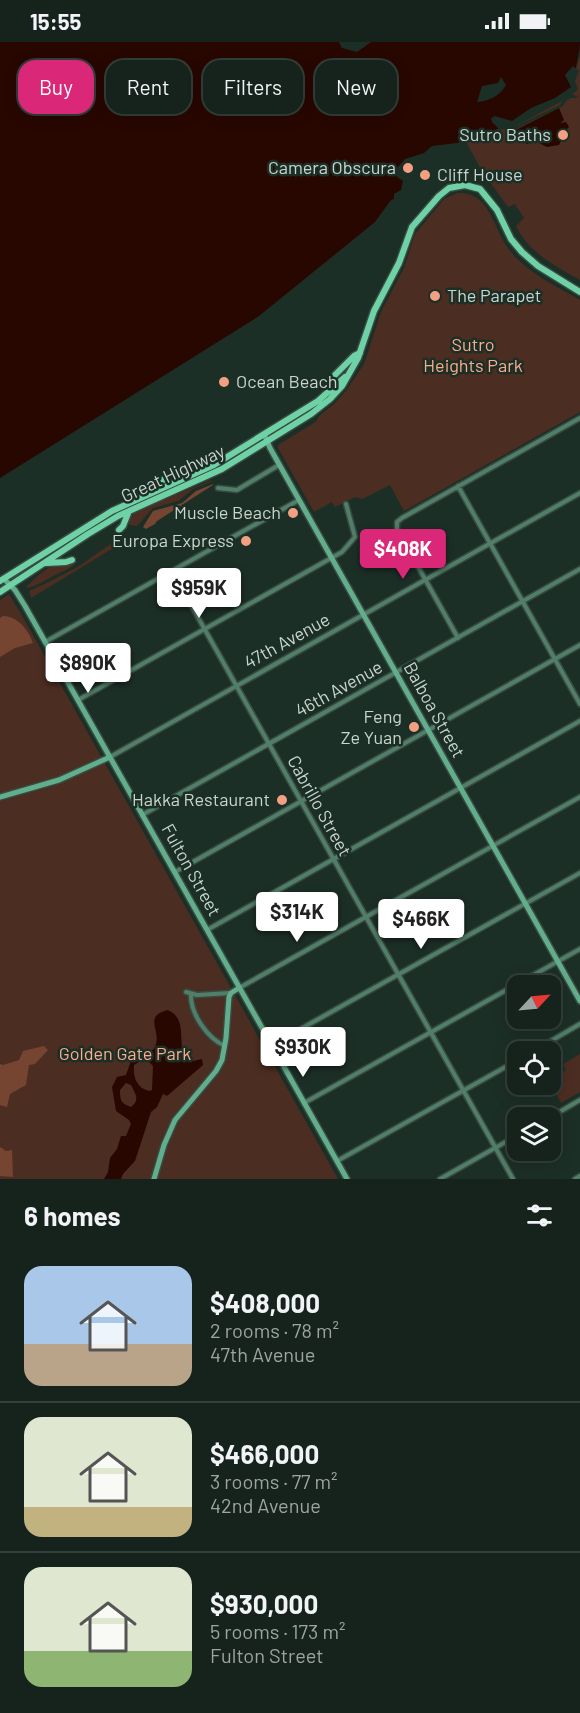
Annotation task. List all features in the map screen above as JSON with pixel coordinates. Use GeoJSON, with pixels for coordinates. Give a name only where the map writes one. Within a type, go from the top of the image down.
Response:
{"type":"FeatureCollection","features":[{"type":"Feature","properties":{"kind":"main road","name":"Great Highway"},"geometry":{"type":"LineString","coordinates":[[0,592],[88,534],[129,511],[208,477],[325,403],[342,386],[361,353],[374,311],[399,263],[412,227],[442,193],[456,186],[473,186],[483,192],[497,210],[512,239],[522,252],[538,266],[580,292]]}},
{"type":"Feature","properties":{"kind":"main road"},"geometry":{"type":"LineString","coordinates":[[336,375],[354,356],[361,353]]}},
{"type":"Feature","properties":{"kind":"main road","name":"Great Highway"},"geometry":{"type":"LineString","coordinates":[[2,580],[93,522],[204,470],[318,401],[350,372]]}},
{"type":"Feature","properties":{"kind":"main road"},"geometry":{"type":"LineString","coordinates":[[155,491],[163,480]]}},
{"type":"Feature","properties":{"kind":"main road"},"geometry":{"type":"LineString","coordinates":[[119,530],[129,511]]}},
{"type":"Feature","properties":{"kind":"main road"},"geometry":{"type":"LineString","coordinates":[[46,563],[72,560]]}},
{"type":"Feature","properties":{"kind":"street"},"geometry":{"type":"LineString","coordinates":[[458,638],[397,529],[397,522],[580,418]]}},
{"type":"Feature","properties":{"kind":"street","name":"Balboa Street"},"geometry":{"type":"LineString","coordinates":[[264,434],[279,465],[580,1001]]}},
{"type":"Feature","properties":{"kind":"street"},"geometry":{"type":"LineString","coordinates":[[218,488],[237,490],[279,465]]}},
{"type":"Feature","properties":{"kind":"street"},"geometry":{"type":"LineString","coordinates":[[458,486],[580,704]]}},
{"type":"Feature","properties":{"kind":"street","name":"47th Avenue"},"geometry":{"type":"LineString","coordinates":[[0,796],[59,780],[110,757],[580,494]]}},
{"type":"Feature","properties":{"kind":"street"},"geometry":{"type":"LineString","coordinates":[[45,642],[299,500]]}},
{"type":"Feature","properties":{"kind":"street"},"geometry":{"type":"LineString","coordinates":[[78,700],[342,552],[355,538],[346,504]]}},
{"type":"Feature","properties":{"kind":"street","name":"46th Avenue"},"geometry":{"type":"LineString","coordinates":[[142,815],[580,569]]}},
{"type":"Feature","properties":{"kind":"street","name":"Cabrillo Street"},"geometry":{"type":"LineString","coordinates":[[172,571],[513,1179]]}},
{"type":"Feature","properties":{"kind":"street","name":"Fulton Street"},"geometry":{"type":"LineString","coordinates":[[2,580],[11,585],[16,592],[45,642],[347,1179]]}},
{"type":"Feature","properties":{"kind":"street"},"geometry":{"type":"LineString","coordinates":[[175,873],[580,645]]}},
{"type":"Feature","properties":{"kind":"street"},"geometry":{"type":"LineString","coordinates":[[207,930],[580,721]]}},
{"type":"Feature","properties":{"kind":"street"},"geometry":{"type":"LineString","coordinates":[[225,1046],[203,1028],[188,993],[231,993],[580,797]]}},
{"type":"Feature","properties":{"kind":"street"},"geometry":{"type":"LineString","coordinates":[[272,1045],[580,873]]}},
{"type":"Feature","properties":{"kind":"street"},"geometry":{"type":"LineString","coordinates":[[304,1103],[580,949]]}},
{"type":"Feature","properties":{"kind":"street"},"geometry":{"type":"LineString","coordinates":[[154,1179],[172,1126],[183,1109],[218,1068],[225,1046],[231,993]]}},
{"type":"Feature","properties":{"kind":"street"},"geometry":{"type":"LineString","coordinates":[[551,1041],[580,1024]]}},
{"type":"Feature","properties":{"kind":"street"},"geometry":{"type":"LineString","coordinates":[[337,1161],[507,1065]]}},
{"type":"Feature","properties":{"kind":"street"},"geometry":{"type":"LineString","coordinates":[[561,1111],[580,1100]]}},
{"type":"Feature","properties":{"kind":"street"},"geometry":{"type":"LineString","coordinates":[[440,1179],[507,1142]]}},
{"type":"Feature","properties":{"kind":"street"},"geometry":{"type":"LineString","coordinates":[[575,1179],[580,1176]]}},
{"type":"Feature","properties":{"kind":"green space"},"geometry":{"type":"Polygon","coordinates":[[[580,55],[580,280],[543,258],[521,235],[516,226],[524,218],[515,204],[508,207],[482,171],[465,140],[482,140],[497,129],[505,128],[573,81],[580,55]]]}},
{"type":"Feature","properties":{"kind":"green space","name":"Sutro Heights Park"},"geometry":{"type":"Polygon","coordinates":[[[457,193],[467,194],[482,202],[506,246],[522,263],[541,278],[580,300],[580,412],[404,511],[390,485],[362,499],[355,497],[335,507],[332,502],[314,512],[278,445],[317,421],[318,417],[345,392],[364,364],[381,312],[404,268],[415,234],[444,199],[457,193]]]}},
{"type":"Feature","properties":{"kind":"green space"},"geometry":{"type":"Polygon","coordinates":[[[212,480],[193,489],[178,501],[153,508],[137,526],[130,525],[128,521],[132,513],[212,480]]]}},
{"type":"Feature","properties":{"kind":"green space"},"geometry":{"type":"Polygon","coordinates":[[[126,536],[130,538],[31,598],[29,591],[75,568],[126,536]]]}},
{"type":"Feature","properties":{"kind":"green space"},"geometry":{"type":"Polygon","coordinates":[[[72,562],[74,565],[58,574],[35,586],[26,587],[47,569],[72,562]]]}},
{"type":"Feature","properties":{"kind":"green space","name":"Golden Gate Park"},"geometry":{"type":"Polygon","coordinates":[[[9,594],[338,1179],[0,1179],[0,600],[9,594]]]}},
{"type":"Feature","properties":{"kind":"green space"},"geometry":{"type":"Polygon","coordinates":[[[580,1054],[580,1092],[561,1103],[557,1095],[561,1095],[561,1073],[566,1070],[563,1064],[580,1054]]]}},
{"type":"Feature","properties":{"kind":"shaded area"},"geometry":{"type":"Polygon","coordinates":[[[0,42],[339,42],[342,48],[357,52],[371,42],[580,42],[575,88],[505,128],[497,129],[482,140],[465,140],[432,146],[424,153],[405,159],[396,169],[397,177],[403,181],[401,190],[394,194],[394,199],[375,222],[259,316],[0,478],[0,42]],[[501,77],[498,83],[482,86],[477,102],[494,97],[506,85],[501,77]]]}},
{"type":"Feature","properties":{"kind":"shaded area"},"geometry":{"type":"Polygon","coordinates":[[[559,108],[564,120],[560,123],[566,122],[569,127],[567,129],[568,139],[561,141],[559,145],[547,147],[535,141],[527,144],[514,131],[559,108]]]}},
{"type":"Feature","properties":{"kind":"shaded area"},"geometry":{"type":"Polygon","coordinates":[[[213,484],[155,524],[146,529],[143,527],[153,511],[182,503],[196,491],[213,484]]]}},
{"type":"Feature","properties":{"kind":"shaded area"},"geometry":{"type":"Polygon","coordinates":[[[3,616],[18,621],[33,643],[15,648],[0,657],[0,618],[3,616]]]}},
{"type":"Feature","properties":{"kind":"shaded area"},"geometry":{"type":"Polygon","coordinates":[[[168,1010],[174,1014],[180,1023],[183,1052],[193,1061],[202,1059],[203,1065],[167,1096],[163,1094],[157,1107],[151,1112],[135,1161],[121,1179],[104,1179],[108,1172],[110,1158],[117,1149],[121,1136],[126,1136],[131,1124],[116,1111],[112,1087],[117,1077],[126,1075],[131,1061],[154,1049],[157,1036],[154,1021],[160,1013],[168,1010]],[[145,1058],[134,1065],[134,1073],[138,1084],[149,1091],[152,1090],[153,1066],[145,1058]],[[126,1083],[120,1090],[120,1097],[123,1103],[131,1107],[136,1102],[136,1097],[131,1085],[126,1083]]]}},
{"type":"Feature","properties":{"kind":"shaded area"},"geometry":{"type":"Polygon","coordinates":[[[44,1046],[48,1050],[35,1064],[29,1065],[26,1085],[10,1094],[7,1107],[0,1105],[0,1064],[19,1060],[23,1051],[44,1046]]]}},
{"type":"Feature","properties":{"kind":"shaded area"},"geometry":{"type":"Polygon","coordinates":[[[0,1147],[6,1151],[12,1150],[13,1177],[0,1176],[0,1147]]]}},
{"type":"Feature","properties":{"kind":"pier"},"geometry":{"type":"Polygon","coordinates":[[[573,66],[579,71],[575,81],[578,89],[572,95],[578,96],[576,98],[571,98],[563,106],[514,130],[512,128],[500,130],[491,118],[495,116],[512,121],[571,87],[565,75],[573,66]],[[562,101],[512,128],[560,105],[562,101]]]}},
{"type":"Feature","properties":{"kind":"place","name":"Sutro Baths"},"geometry":{"type":"Point","coordinates":[563,135]}},
{"type":"Feature","properties":{"kind":"place","name":"Camera Obscura"},"geometry":{"type":"Point","coordinates":[408,168]}},
{"type":"Feature","properties":{"kind":"place","name":"Cliff House"},"geometry":{"type":"Point","coordinates":[425,175]}},
{"type":"Feature","properties":{"kind":"place","name":"The Parapet"},"geometry":{"type":"Point","coordinates":[435,296]}},
{"type":"Feature","properties":{"kind":"place","name":"Ocean Beach"},"geometry":{"type":"Point","coordinates":[224,382]}},
{"type":"Feature","properties":{"kind":"place","name":"Muscle Beach"},"geometry":{"type":"Point","coordinates":[293,513]}},
{"type":"Feature","properties":{"kind":"place","name":"Europa Express"},"geometry":{"type":"Point","coordinates":[246,541]}},
{"type":"Feature","properties":{"kind":"place","name":"Feng Ze Yuan"},"geometry":{"type":"Point","coordinates":[414,727]}},
{"type":"Feature","properties":{"kind":"place","name":"Hakka Restaurant"},"geometry":{"type":"Point","coordinates":[282,800]}}]}
